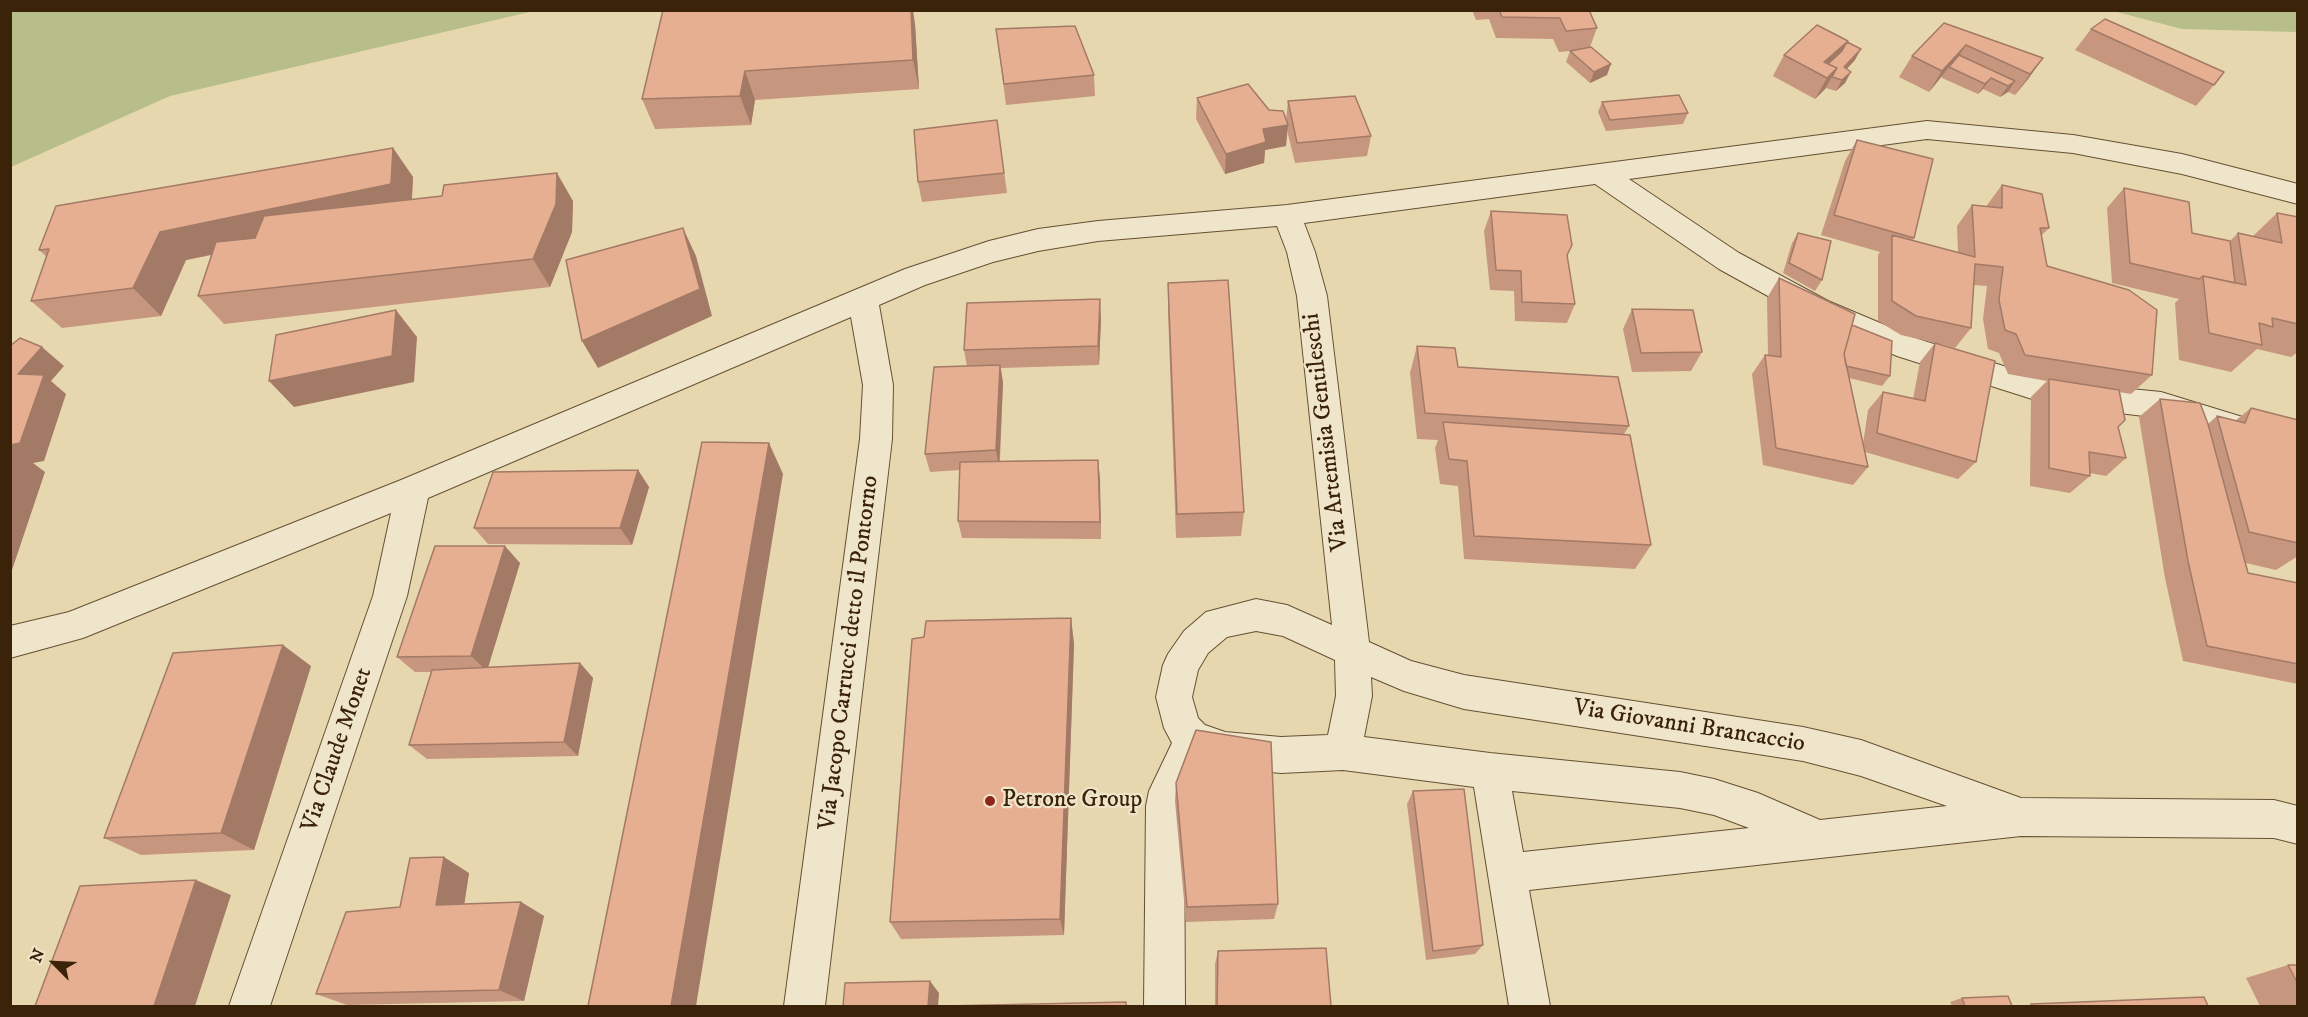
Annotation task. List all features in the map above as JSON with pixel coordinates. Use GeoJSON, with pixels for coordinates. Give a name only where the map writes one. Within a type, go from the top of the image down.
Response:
{"type":"FeatureCollection","features":[{"type":"Feature","properties":{"kind":"street"},"geometry":{"type":"LineString","coordinates":[[10,642],[71,627],[413,490],[915,277],[989,252],[1038,240],[1098,231],[1287,215],[1926,130],[2073,144],[2182,164],[2298,195]]}},
{"type":"Feature","properties":{"kind":"street"},"geometry":{"type":"LineString","coordinates":[[1598,172],[1728,261],[1816,309],[1908,348],[2051,393],[2161,405],[2298,447]]}},
{"type":"Feature","properties":{"kind":"street","name":"Via Artemisia Gentileschi"},"geometry":{"type":"LineString","coordinates":[[1287,215],[1301,252],[1312,296],[1353,652],[1354,696],[1343,752]]}},
{"type":"Feature","properties":{"kind":"street","name":"Via Jacopo Carrucci detto il Pontorno"},"geometry":{"type":"LineString","coordinates":[[805,1006],[876,439],[879,385],[863,300]]}},
{"type":"Feature","properties":{"kind":"street","name":"Via Claude Monet"},"geometry":{"type":"LineString","coordinates":[[250,1006],[390,596],[413,490]]}},
{"type":"Feature","properties":{"kind":"street"},"geometry":{"type":"LineString","coordinates":[[1343,752],[1281,755],[1225,750],[1193,738],[1182,728],[1174,697],[1181,665],[1196,642],[1218,623],[1256,615],[1287,621],[1353,652]]}},
{"type":"Feature","properties":{"kind":"street","name":"Via Giovanni Brancaccio"},"geometry":{"type":"LineString","coordinates":[[1353,652],[1404,675],[1464,692],[1803,744],[1861,758],[1916,776],[2021,817]]}},
{"type":"Feature","properties":{"kind":"street"},"geometry":{"type":"LineString","coordinates":[[1164,1006],[1165,806],[1168,791],[1193,738]]}},
{"type":"Feature","properties":{"kind":"street","name":"Via Giovanni Brancaccio"},"geometry":{"type":"LineString","coordinates":[[1343,752],[1490,771],[1680,790],[1714,797],[1758,812],[1820,839]]}},
{"type":"Feature","properties":{"kind":"street"},"geometry":{"type":"LineString","coordinates":[[1490,771],[1529,1006]]}},
{"type":"Feature","properties":{"kind":"street","name":"Via Giovanni Brancaccio"},"geometry":{"type":"LineString","coordinates":[[1507,873],[2021,817],[2274,819],[2298,825]]}},
{"type":"Feature","properties":{"kind":"green space"},"geometry":{"type":"Polygon","coordinates":[[[10,11],[534,11],[170,96],[11,167],[10,11]]]}},
{"type":"Feature","properties":{"kind":"green space"},"geometry":{"type":"Polygon","coordinates":[[[2113,11],[2297,11],[2297,32],[2182,29],[2113,11]]]}},
{"type":"Feature","properties":{"kind":"building"},"geometry":{"type":"Polygon","coordinates":[[[663,10],[911,10],[913,60],[745,71],[740,96],[642,99],[663,10]]]}},
{"type":"Feature","properties":{"kind":"building"},"geometry":{"type":"Polygon","coordinates":[[[1499,10],[1589,10],[1597,28],[1566,31],[1560,18],[1502,17],[1499,10]]]}},
{"type":"Feature","properties":{"kind":"building"},"geometry":{"type":"Polygon","coordinates":[[[2105,19],[2224,72],[2214,85],[2091,29],[2105,19]]]}},
{"type":"Feature","properties":{"kind":"building"},"geometry":{"type":"Polygon","coordinates":[[[1944,23],[2043,58],[2030,74],[1966,45],[1942,71],[1912,56],[1944,23]]]}},
{"type":"Feature","properties":{"kind":"building"},"geometry":{"type":"Polygon","coordinates":[[[1817,25],[1848,41],[1824,62],[1837,68],[1827,78],[1784,55],[1817,25]]]}},
{"type":"Feature","properties":{"kind":"building"},"geometry":{"type":"Polygon","coordinates":[[[1075,26],[1094,75],[1004,84],[996,29],[1075,26]]]}},
{"type":"Feature","properties":{"kind":"building"},"geometry":{"type":"Polygon","coordinates":[[[1847,42],[1861,49],[1844,67],[1851,72],[1842,80],[1832,77],[1837,68],[1828,64],[1842,51],[1847,42]]]}},
{"type":"Feature","properties":{"kind":"building"},"geometry":{"type":"Polygon","coordinates":[[[1591,47],[1611,64],[1594,72],[1570,51],[1591,47]]]}},
{"type":"Feature","properties":{"kind":"building"},"geometry":{"type":"Polygon","coordinates":[[[1959,55],[2015,81],[2008,86],[1991,78],[1985,84],[1949,67],[1959,55]]]}},
{"type":"Feature","properties":{"kind":"building"},"geometry":{"type":"Polygon","coordinates":[[[1248,84],[1269,110],[1283,111],[1288,125],[1263,129],[1266,142],[1226,154],[1197,98],[1248,84]]]}},
{"type":"Feature","properties":{"kind":"building"},"geometry":{"type":"Polygon","coordinates":[[[1679,95],[1688,113],[1610,120],[1602,102],[1679,95]]]}},
{"type":"Feature","properties":{"kind":"building"},"geometry":{"type":"Polygon","coordinates":[[[1355,96],[1371,136],[1297,143],[1288,101],[1355,96]]]}},
{"type":"Feature","properties":{"kind":"building"},"geometry":{"type":"Polygon","coordinates":[[[997,120],[1004,173],[918,182],[914,130],[997,120]]]}},
{"type":"Feature","properties":{"kind":"building"},"geometry":{"type":"Polygon","coordinates":[[[1857,140],[1933,159],[1914,238],[1834,215],[1857,140]]]}},
{"type":"Feature","properties":{"kind":"building"},"geometry":{"type":"Polygon","coordinates":[[[393,148],[391,184],[160,232],[133,288],[31,301],[49,249],[39,250],[56,206],[393,148]]]}},
{"type":"Feature","properties":{"kind":"building"},"geometry":{"type":"Polygon","coordinates":[[[557,173],[556,204],[533,259],[198,296],[216,242],[255,238],[264,216],[442,196],[444,185],[557,173]]]}},
{"type":"Feature","properties":{"kind":"building"},"geometry":{"type":"Polygon","coordinates":[[[2002,185],[2042,194],[2049,228],[2040,228],[2047,266],[2129,290],[2157,310],[2152,375],[2025,355],[2016,334],[2005,330],[1999,300],[2003,267],[1975,264],[1971,328],[1916,316],[1892,301],[1892,235],[1975,257],[1972,205],[2002,208],[2002,185]]]}},
{"type":"Feature","properties":{"kind":"building"},"geometry":{"type":"Polygon","coordinates":[[[2124,188],[2189,202],[2192,233],[2230,241],[2235,283],[2203,276],[2199,279],[2130,263],[2124,188]]]}},
{"type":"Feature","properties":{"kind":"building"},"geometry":{"type":"Polygon","coordinates":[[[1491,211],[1567,215],[1572,245],[1567,255],[1575,304],[1522,302],[1521,271],[1496,270],[1491,211]]]}},
{"type":"Feature","properties":{"kind":"building"},"geometry":{"type":"Polygon","coordinates":[[[2277,213],[2298,217],[2298,324],[2272,318],[2273,327],[2259,323],[2262,345],[2209,333],[2203,276],[2246,285],[2238,233],[2282,243],[2277,213]]]}},
{"type":"Feature","properties":{"kind":"building"},"geometry":{"type":"Polygon","coordinates":[[[683,228],[700,289],[582,341],[566,260],[683,228]]]}},
{"type":"Feature","properties":{"kind":"building"},"geometry":{"type":"Polygon","coordinates":[[[1798,233],[1831,241],[1822,280],[1789,263],[1798,233]]]}},
{"type":"Feature","properties":{"kind":"building"},"geometry":{"type":"Polygon","coordinates":[[[1779,278],[1855,314],[1844,354],[1868,467],[1776,448],[1765,355],[1781,357],[1779,278]]]}},
{"type":"Feature","properties":{"kind":"building"},"geometry":{"type":"Polygon","coordinates":[[[1228,280],[1244,512],[1177,514],[1168,283],[1228,280]]]}},
{"type":"Feature","properties":{"kind":"building"},"geometry":{"type":"Polygon","coordinates":[[[1100,299],[1098,346],[964,350],[967,303],[1100,299]]]}},
{"type":"Feature","properties":{"kind":"building"},"geometry":{"type":"Polygon","coordinates":[[[1632,309],[1693,310],[1702,352],[1641,353],[1632,309]]]}},
{"type":"Feature","properties":{"kind":"building"},"geometry":{"type":"Polygon","coordinates":[[[396,310],[392,356],[269,381],[276,335],[396,310]]]}},
{"type":"Feature","properties":{"kind":"building"},"geometry":{"type":"Polygon","coordinates":[[[1852,325],[1892,341],[1890,376],[1846,366],[1844,354],[1852,325]]]}},
{"type":"Feature","properties":{"kind":"building"},"geometry":{"type":"Polygon","coordinates":[[[20,338],[42,347],[18,374],[44,375],[20,443],[10,445],[10,346],[20,338]]]}},
{"type":"Feature","properties":{"kind":"building"},"geometry":{"type":"Polygon","coordinates":[[[1935,343],[1995,361],[1976,462],[1877,433],[1883,392],[1925,401],[1935,343]]]}},
{"type":"Feature","properties":{"kind":"building"},"geometry":{"type":"Polygon","coordinates":[[[1417,346],[1455,348],[1458,367],[1618,377],[1629,426],[1425,413],[1417,346]]]}},
{"type":"Feature","properties":{"kind":"building"},"geometry":{"type":"Polygon","coordinates":[[[1000,365],[996,450],[925,454],[934,367],[1000,365]]]}},
{"type":"Feature","properties":{"kind":"building"},"geometry":{"type":"Polygon","coordinates":[[[2049,379],[2119,390],[2125,420],[2118,427],[2126,458],[2089,452],[2090,476],[2049,468],[2049,379]]]}},
{"type":"Feature","properties":{"kind":"building"},"geometry":{"type":"Polygon","coordinates":[[[2160,399],[2200,403],[2208,424],[2248,573],[2298,583],[2298,664],[2207,646],[2188,561],[2160,399]]]}},
{"type":"Feature","properties":{"kind":"building"},"geometry":{"type":"Polygon","coordinates":[[[2251,408],[2298,420],[2298,543],[2249,532],[2217,416],[2245,423],[2251,408]]]}},
{"type":"Feature","properties":{"kind":"building"},"geometry":{"type":"Polygon","coordinates":[[[1443,422],[1630,435],[1651,545],[1474,536],[1467,461],[1449,459],[1443,422]]]}},
{"type":"Feature","properties":{"kind":"building"},"geometry":{"type":"Polygon","coordinates":[[[702,442],[769,443],[671,1006],[588,1006],[702,442]]]}},
{"type":"Feature","properties":{"kind":"building"},"geometry":{"type":"Polygon","coordinates":[[[1098,460],[1100,522],[958,521],[960,462],[1098,460]]]}},
{"type":"Feature","properties":{"kind":"building"},"geometry":{"type":"Polygon","coordinates":[[[638,470],[620,528],[474,528],[493,472],[638,470]]]}},
{"type":"Feature","properties":{"kind":"building"},"geometry":{"type":"Polygon","coordinates":[[[435,546],[505,546],[471,656],[397,657],[435,546]]]}},
{"type":"Feature","properties":{"kind":"building","name":"Petrone Group"},"geometry":{"type":"Polygon","coordinates":[[[1071,618],[1060,919],[890,922],[912,639],[924,637],[926,621],[1071,618]]]}},
{"type":"Feature","properties":{"kind":"building"},"geometry":{"type":"Polygon","coordinates":[[[283,645],[221,833],[104,838],[173,653],[283,645]]]}},
{"type":"Feature","properties":{"kind":"building"},"geometry":{"type":"Polygon","coordinates":[[[580,663],[564,742],[409,745],[432,670],[580,663]]]}},
{"type":"Feature","properties":{"kind":"building"},"geometry":{"type":"Polygon","coordinates":[[[1196,730],[1271,742],[1278,904],[1187,907],[1176,783],[1196,730]]]}},
{"type":"Feature","properties":{"kind":"building"},"geometry":{"type":"Polygon","coordinates":[[[1464,789],[1483,945],[1433,951],[1413,791],[1464,789]]]}},
{"type":"Feature","properties":{"kind":"building"},"geometry":{"type":"Polygon","coordinates":[[[444,857],[436,905],[521,902],[499,990],[316,994],[346,912],[400,907],[410,858],[444,857]]]}},
{"type":"Feature","properties":{"kind":"building"},"geometry":{"type":"Polygon","coordinates":[[[196,880],[154,1006],[35,1006],[80,886],[196,880]]]}},
{"type":"Feature","properties":{"kind":"building"},"geometry":{"type":"Polygon","coordinates":[[[1326,948],[1331,1006],[1217,1006],[1218,951],[1326,948]]]}},
{"type":"Feature","properties":{"kind":"building"},"geometry":{"type":"Polygon","coordinates":[[[2288,965],[2298,965],[2298,984],[2288,965]]]}},
{"type":"Feature","properties":{"kind":"building"},"geometry":{"type":"Polygon","coordinates":[[[930,981],[928,1006],[843,1006],[845,983],[930,981]]]}},
{"type":"Feature","properties":{"kind":"building"},"geometry":{"type":"Polygon","coordinates":[[[2008,996],[2012,1006],[1965,1006],[1962,998],[2008,996]]]}},
{"type":"Feature","properties":{"kind":"building"},"geometry":{"type":"Polygon","coordinates":[[[2204,997],[2208,1006],[2031,1006],[2031,1004],[2204,997]]]}},
{"type":"Feature","properties":{"kind":"building"},"geometry":{"type":"Polygon","coordinates":[[[1126,1002],[1126,1006],[945,1006],[1126,1002]]]}},
{"type":"Feature","properties":{"kind":"place","name":"Petrone Group"},"geometry":{"type":"Point","coordinates":[990,801]}}]}
